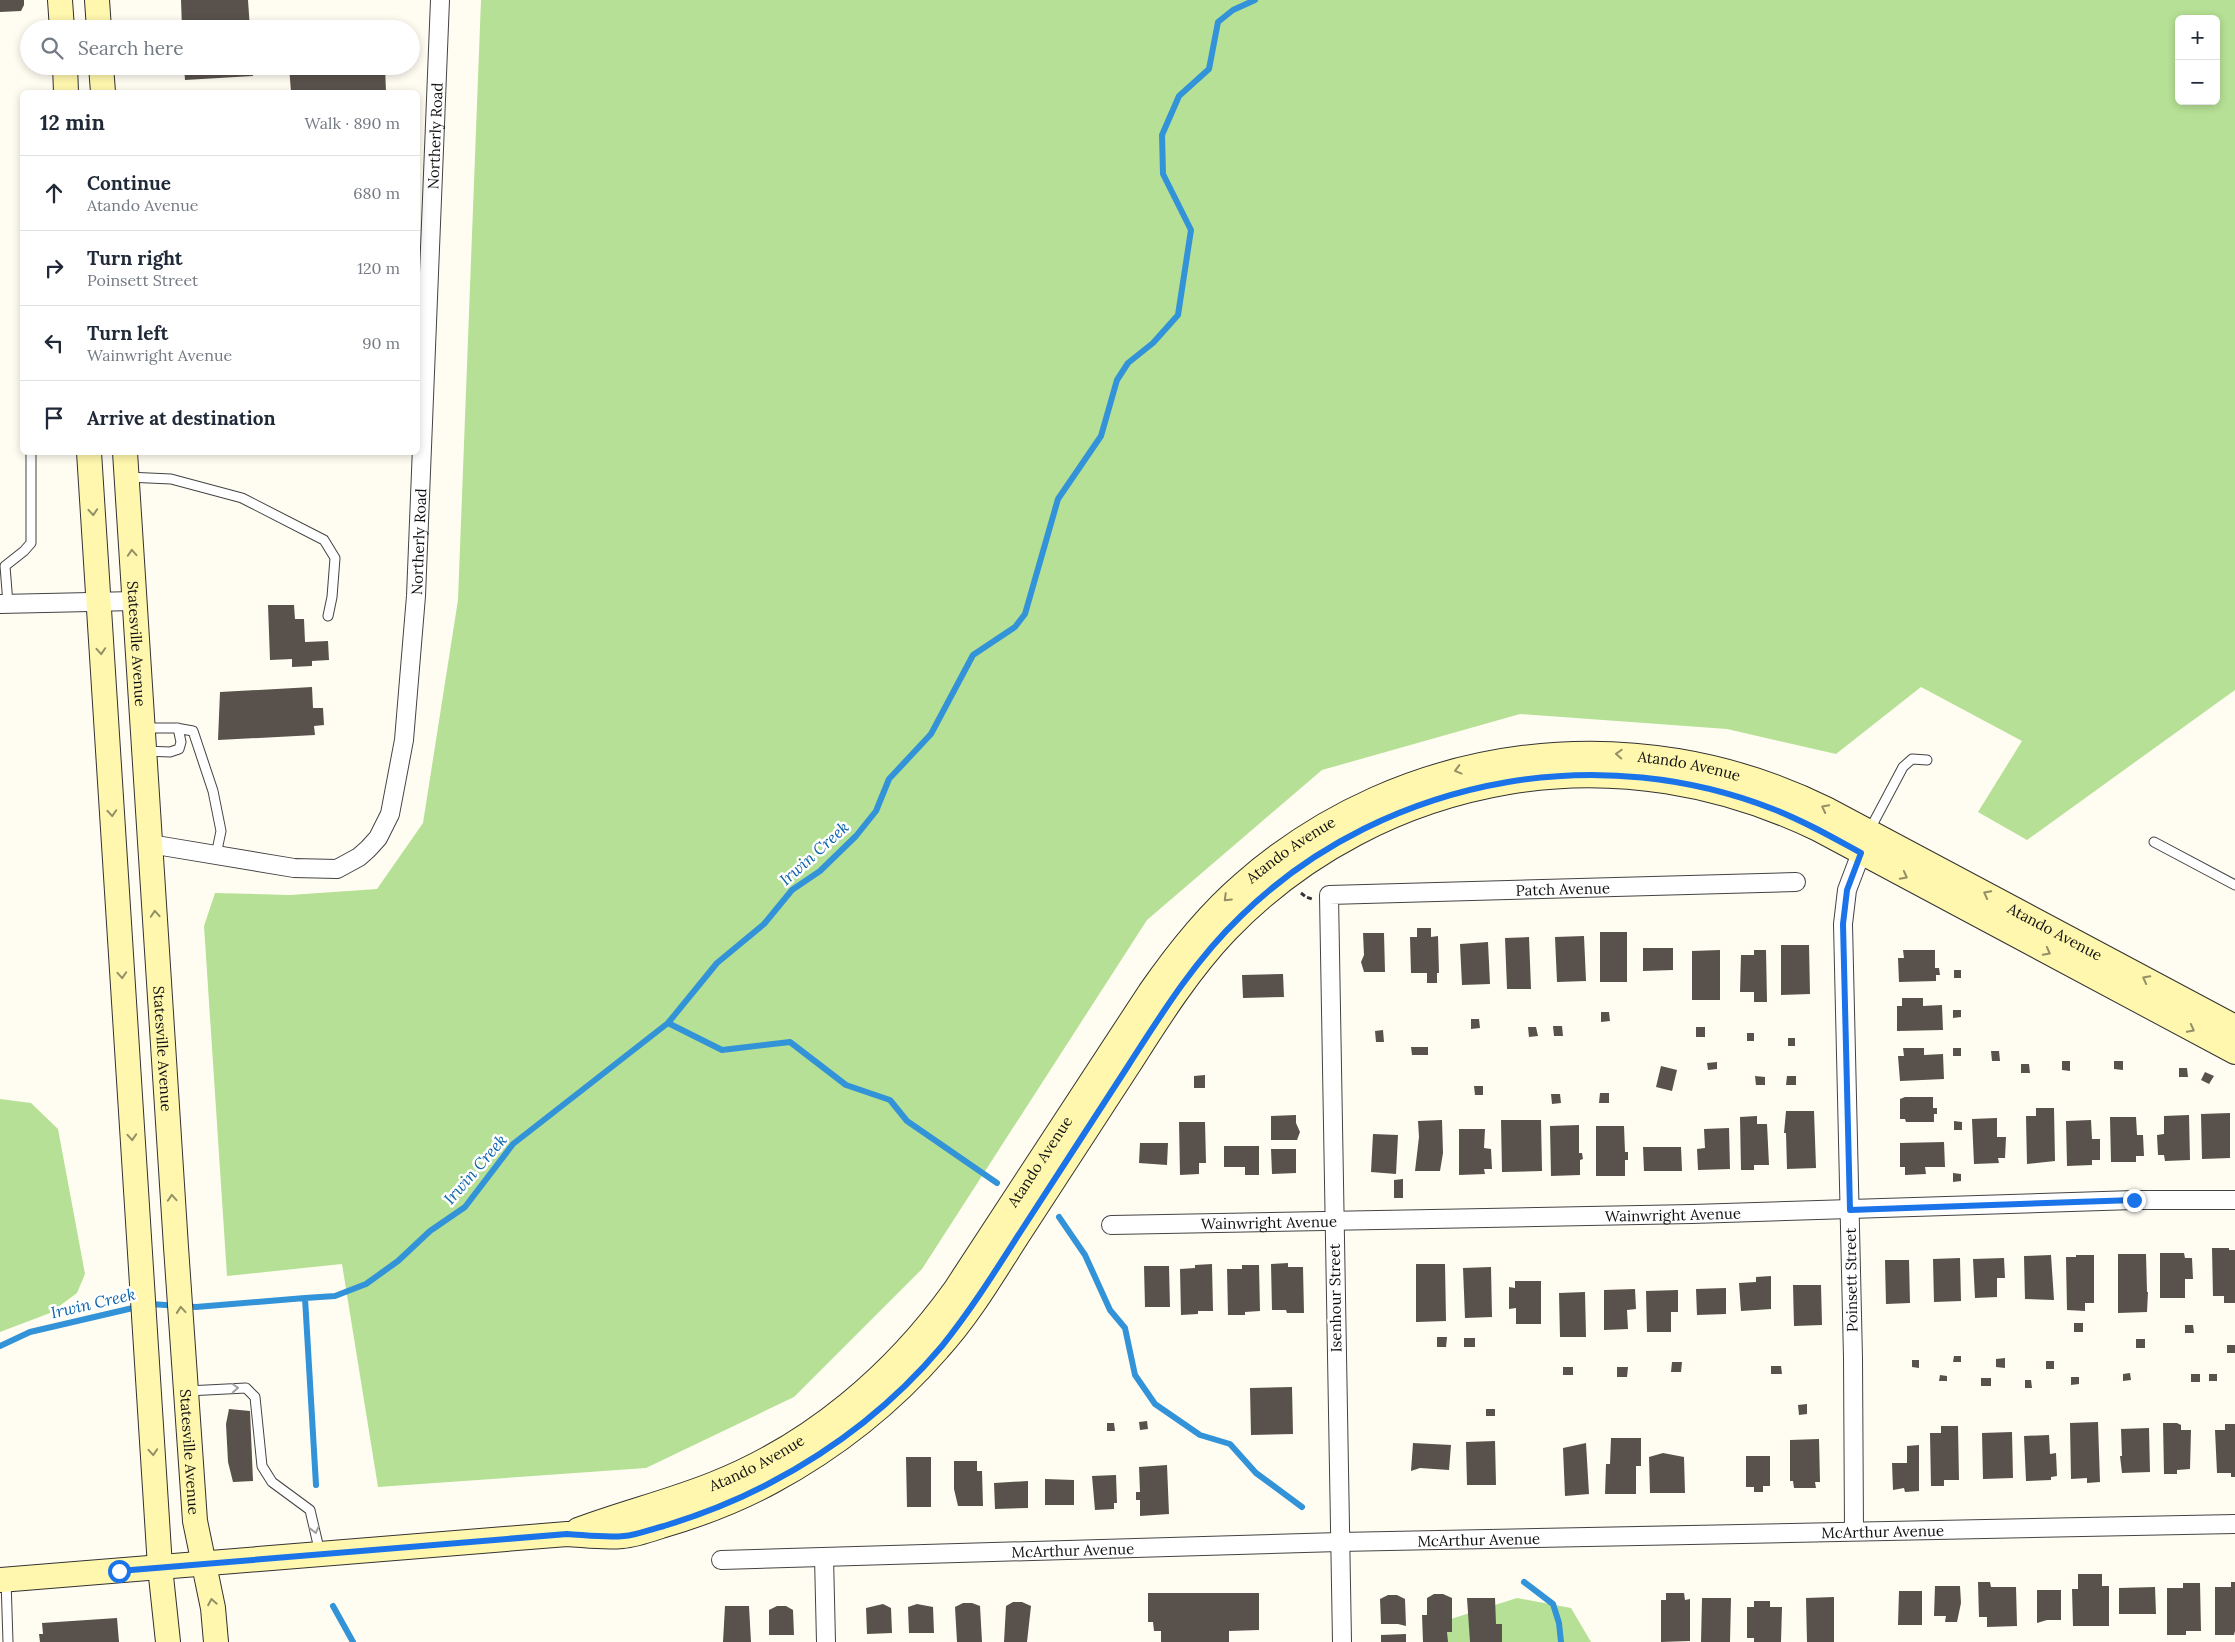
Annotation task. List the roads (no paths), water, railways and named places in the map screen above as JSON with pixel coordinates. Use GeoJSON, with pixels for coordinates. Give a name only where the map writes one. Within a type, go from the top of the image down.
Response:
{"type":"FeatureCollection","features":[{"type":"Feature","properties":{"kind":"main road"},"geometry":{"type":"LineString","coordinates":[[60,0],[61,20]]}},
{"type":"Feature","properties":{"kind":"main road"},"geometry":{"type":"LineString","coordinates":[[97,0],[98,20]]}},
{"type":"Feature","properties":{"kind":"main road"},"geometry":{"type":"LineString","coordinates":[[65,75],[66,90]]}},
{"type":"Feature","properties":{"kind":"main road"},"geometry":{"type":"LineString","coordinates":[[102,75],[103,90]]}},
{"type":"Feature","properties":{"kind":"main road"},"geometry":{"type":"LineString","coordinates":[[89,455],[160,1567],[168,1642]]}},
{"type":"Feature","properties":{"kind":"main road","name":"Statesville Avenue"},"geometry":{"type":"LineString","coordinates":[[126,455],[195,1521],[213,1608],[216,1642]]}},
{"type":"Feature","properties":{"kind":"main road","name":"Atando Avenue"},"geometry":{"type":"LineString","coordinates":[[3,1580],[567,1534],[624,1536],[675,1522],[743,1496],[786,1474],[828,1448],[887,1402],[941,1346],[974,1303],[1168,1004],[1209,950],[1241,916],[1312,859],[1351,835],[1413,807],[1473,789],[1550,777],[1621,776],[1699,787],[1746,800],[1865,842],[2235,1027]]}},
{"type":"Feature","properties":{"kind":"main road","name":"Atando Avenue"},"geometry":{"type":"LineString","coordinates":[[1865,842],[2235,1052]]}},
{"type":"Feature","properties":{"kind":"street","name":"Northerly Road"},"geometry":{"type":"LineString","coordinates":[[150,844],[294,868],[337,869],[359,857],[378,838],[394,802],[404,740],[416,596],[440,0]]}},
{"type":"Feature","properties":{"kind":"street"},"geometry":{"type":"LineString","coordinates":[[4,604],[135,602]]}},
{"type":"Feature","properties":{"kind":"street","name":"Poinsett Street"},"geometry":{"type":"LineString","coordinates":[[1854,1530],[1850,1210],[1843,924],[1847,890],[1865,842]]}},
{"type":"Feature","properties":{"kind":"street","name":"Patch Avenue"},"geometry":{"type":"LineString","coordinates":[[1329,895],[1796,882]]}},
{"type":"Feature","properties":{"kind":"street","name":"Isenhour Street"},"geometry":{"type":"LineString","coordinates":[[1329,895],[1342,1642]]}},
{"type":"Feature","properties":{"kind":"street","name":"Wainwright Avenue"},"geometry":{"type":"LineString","coordinates":[[1110,1225],[1850,1210],[2134,1200],[2235,1200]]}},
{"type":"Feature","properties":{"kind":"street","name":"McArthur Avenue"},"geometry":{"type":"LineString","coordinates":[[722,1560],[1339,1542],[1854,1530],[2235,1524]]}},
{"type":"Feature","properties":{"kind":"street"},"geometry":{"type":"LineString","coordinates":[[824,1557],[826,1642]]}},
{"type":"Feature","properties":{"kind":"lane"},"geometry":{"type":"LineString","coordinates":[[4,604],[3,566],[24,552],[31,543],[31,455]]}},
{"type":"Feature","properties":{"kind":"lane"},"geometry":{"type":"LineString","coordinates":[[127,477],[170,479],[242,498],[324,540],[335,558],[332,597],[328,616]]}},
{"type":"Feature","properties":{"kind":"lane"},"geometry":{"type":"LineString","coordinates":[[144,740],[170,752],[179,749],[181,742],[178,728]]}},
{"type":"Feature","properties":{"kind":"lane"},"geometry":{"type":"LineString","coordinates":[[144,740],[178,728],[193,731],[213,791],[221,830],[216,855]]}},
{"type":"Feature","properties":{"kind":"lane"},"geometry":{"type":"LineString","coordinates":[[1865,842],[1903,767],[1912,759],[1927,760]]}},
{"type":"Feature","properties":{"kind":"lane"},"geometry":{"type":"LineString","coordinates":[[2154,842],[2235,885]]}},
{"type":"Feature","properties":{"kind":"lane"},"geometry":{"type":"LineString","coordinates":[[186,1391],[246,1388],[255,1397],[262,1466],[272,1482],[310,1510],[320,1554]]}},
{"type":"Feature","properties":{"kind":"lane"},"geometry":{"type":"LineString","coordinates":[[3,1580],[8,1642]]}},
{"type":"Feature","properties":{"kind":"waterway","name":"Irwin Creek"},"geometry":{"type":"LineString","coordinates":[[0,1346],[30,1332],[150,1304],[196,1307],[335,1296],[366,1284],[398,1261],[430,1231],[465,1207],[513,1144],[668,1023],[717,963],[764,924],[792,890],[820,871],[856,836],[876,811],[889,779],[931,734],[973,655],[1015,627],[1025,614],[1058,499],[1101,436],[1117,380],[1128,363],[1153,343],[1178,315],[1191,230],[1163,174],[1162,135],[1179,96],[1209,69],[1218,22],[1233,10],[1255,0]]}},
{"type":"Feature","properties":{"kind":"waterway"},"geometry":{"type":"LineString","coordinates":[[668,1023],[722,1050],[790,1042],[846,1085],[890,1100],[907,1121],[997,1183]]}},
{"type":"Feature","properties":{"kind":"waterway"},"geometry":{"type":"LineString","coordinates":[[1059,1217],[1085,1255],[1110,1310],[1125,1328],[1135,1375],[1155,1404],[1200,1435],[1230,1444],[1256,1473],[1302,1507]]}},
{"type":"Feature","properties":{"kind":"waterway"},"geometry":{"type":"LineString","coordinates":[[305,1298],[316,1485]]}},
{"type":"Feature","properties":{"kind":"waterway"},"geometry":{"type":"LineString","coordinates":[[1524,1582],[1553,1604],[1559,1623],[1561,1642]]}},
{"type":"Feature","properties":{"kind":"waterway"},"geometry":{"type":"LineString","coordinates":[[333,1606],[353,1642]]}}]}
